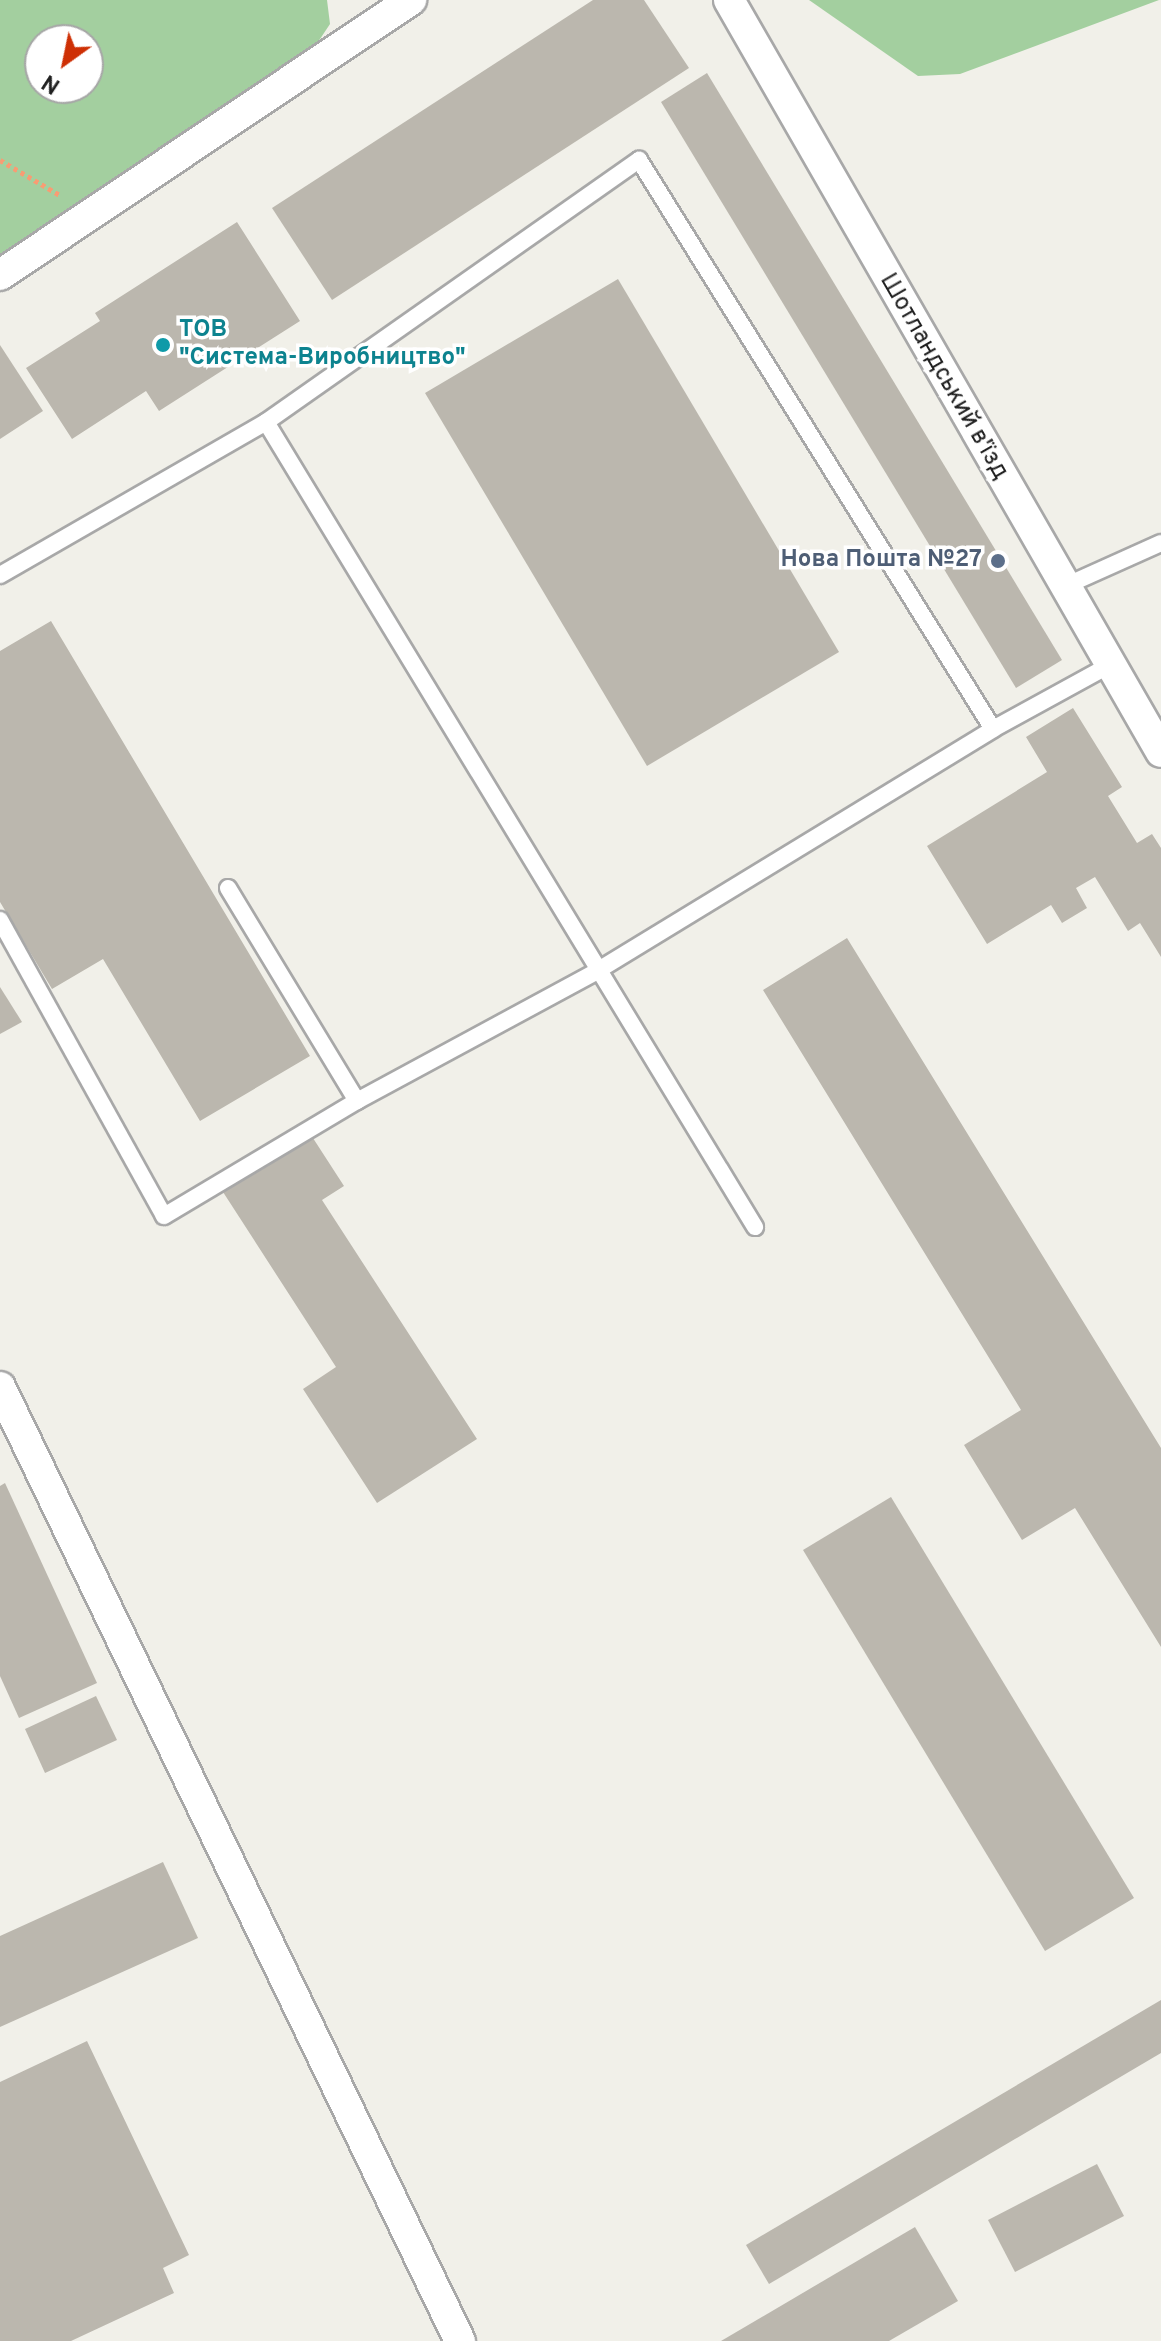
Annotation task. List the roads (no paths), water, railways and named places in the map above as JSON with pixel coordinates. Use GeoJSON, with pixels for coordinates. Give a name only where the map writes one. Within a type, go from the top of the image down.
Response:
{"type":"FeatureCollection","features":[{"type":"Feature","properties":{"kind":"street"},"geometry":{"type":"LineString","coordinates":[[0,275],[411,0]]}},
{"type":"Feature","properties":{"kind":"street","name":"Шотландський в'їзд"},"geometry":{"type":"LineString","coordinates":[[729,0],[1108,666],[1161,752]]}},
{"type":"Feature","properties":{"kind":"street"},"geometry":{"type":"LineString","coordinates":[[0,1387],[460,2341]]}},
{"type":"Feature","properties":{"kind":"lane"},"geometry":{"type":"LineString","coordinates":[[0,575],[266,422],[639,160],[993,729]]}},
{"type":"Feature","properties":{"kind":"lane"},"geometry":{"type":"LineString","coordinates":[[266,422],[755,1227]]}},
{"type":"Feature","properties":{"kind":"lane"},"geometry":{"type":"LineString","coordinates":[[1063,587],[1161,543]]}},
{"type":"Feature","properties":{"kind":"lane"},"geometry":{"type":"LineString","coordinates":[[0,920],[164,1216],[357,1101],[597,971],[993,729],[1108,666]]}},
{"type":"Feature","properties":{"kind":"lane"},"geometry":{"type":"LineString","coordinates":[[228,888],[357,1101]]}},
{"type":"Feature","properties":{"kind":"place","name":"ТОВ \"Система-Виробництво\""},"geometry":{"type":"Point","coordinates":[163,345]}},
{"type":"Feature","properties":{"kind":"place","name":"Нова Пошта №27"},"geometry":{"type":"Point","coordinates":[998,561]}}]}
